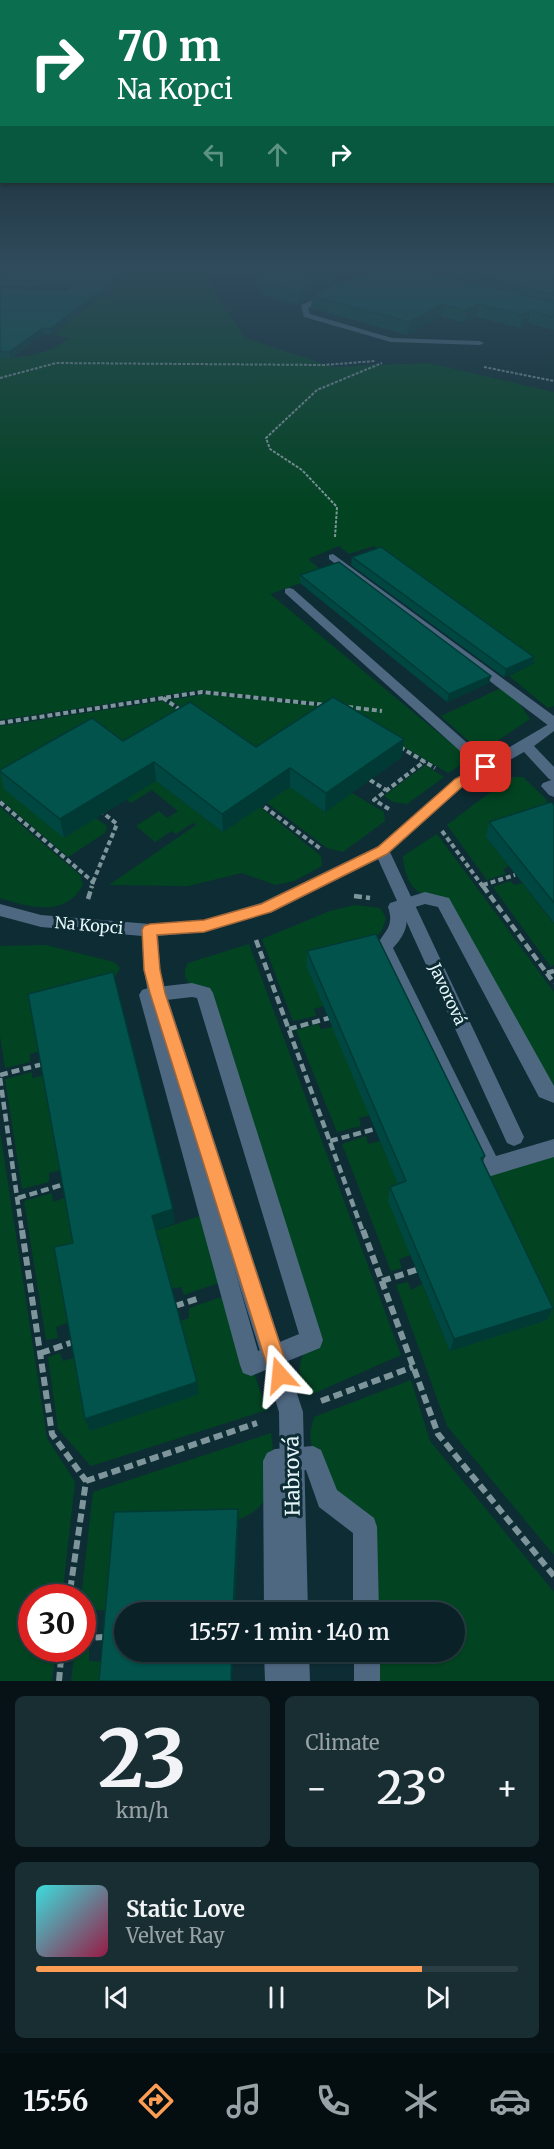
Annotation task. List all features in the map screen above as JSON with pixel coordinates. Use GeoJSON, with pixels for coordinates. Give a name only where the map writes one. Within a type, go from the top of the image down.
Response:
{"type":"FeatureCollection","features":[{"type":"Feature","properties":{"kind":"street"},"geometry":{"type":"LineString","coordinates":[[333,557],[554,724]]}},
{"type":"Feature","properties":{"kind":"street"},"geometry":{"type":"LineString","coordinates":[[289,591],[486,767]]}},
{"type":"Feature","properties":{"kind":"street","name":"Na Kopci"},"geometry":{"type":"LineString","coordinates":[[0,910],[41,921],[150,930],[204,926],[266,909],[382,851],[460,782],[526,745],[554,724]]}},
{"type":"Feature","properties":{"kind":"street"},"geometry":{"type":"LineString","coordinates":[[526,745],[554,776]]}},
{"type":"Feature","properties":{"kind":"street"},"geometry":{"type":"LineString","coordinates":[[554,784],[548,786],[554,792]]}},
{"type":"Feature","properties":{"kind":"street","name":"Javorová"},"geometry":{"type":"LineString","coordinates":[[382,851],[514,1137]]}},
{"type":"Feature","properties":{"kind":"street"},"geometry":{"type":"LineString","coordinates":[[554,1095],[546,1091],[443,902],[425,898],[396,907],[401,923],[396,934],[384,947],[491,1167],[554,1148]]}},
{"type":"Feature","properties":{"kind":"street","name":"Habrová"},"geometry":{"type":"LineString","coordinates":[[150,930],[152,970],[158,993],[291,1412],[295,1602]]}},
{"type":"Feature","properties":{"kind":"street"},"geometry":{"type":"LineString","coordinates":[[158,993],[192,990],[204,993],[312,1340],[274,1357]]}},
{"type":"Feature","properties":{"kind":"street"},"geometry":{"type":"LineString","coordinates":[[277,1602],[275,1461],[314,1458],[328,1498],[365,1527],[366,1602]]}},
{"type":"Feature","properties":{"kind":"street"},"geometry":{"type":"LineString","coordinates":[[277,1662],[278,1681]]}},
{"type":"Feature","properties":{"kind":"street"},"geometry":{"type":"LineString","coordinates":[[296,1662],[297,1681]]}},
{"type":"Feature","properties":{"kind":"street"},"geometry":{"type":"LineString","coordinates":[[367,1662],[367,1681]]}},
{"type":"Feature","properties":{"kind":"path"},"geometry":{"type":"LineString","coordinates":[[0,378],[56,363],[324,365],[388,360],[317,390],[266,438],[270,449],[302,470],[337,507],[333,557]]}},
{"type":"Feature","properties":{"kind":"path"},"geometry":{"type":"LineString","coordinates":[[481,366],[554,381]]}},
{"type":"Feature","properties":{"kind":"path"},"geometry":{"type":"LineString","coordinates":[[0,723],[202,692],[332,706]]}},
{"type":"Feature","properties":{"kind":"path"},"geometry":{"type":"LineString","coordinates":[[163,698],[182,711]]}},
{"type":"Feature","properties":{"kind":"path"},"geometry":{"type":"LineString","coordinates":[[394,743],[460,782]]}},
{"type":"Feature","properties":{"kind":"path"},"geometry":{"type":"LineString","coordinates":[[412,824],[374,800],[424,761]]}},
{"type":"Feature","properties":{"kind":"path"},"geometry":{"type":"LineString","coordinates":[[370,780],[386,790]]}},
{"type":"Feature","properties":{"kind":"path"},"geometry":{"type":"LineString","coordinates":[[254,799],[346,869]]}},
{"type":"Feature","properties":{"kind":"path"},"geometry":{"type":"LineString","coordinates":[[0,802],[93,882]]}},
{"type":"Feature","properties":{"kind":"path"},"geometry":{"type":"LineString","coordinates":[[80,925],[93,882],[117,824],[103,813]]}},
{"type":"Feature","properties":{"kind":"path"},"geometry":{"type":"LineString","coordinates":[[437,825],[554,983]]}},
{"type":"Feature","properties":{"kind":"path"},"geometry":{"type":"LineString","coordinates":[[483,885],[515,875]]}},
{"type":"Feature","properties":{"kind":"path"},"geometry":{"type":"LineString","coordinates":[[253,933],[438,1434],[554,1576]]}},
{"type":"Feature","properties":{"kind":"path"},"geometry":{"type":"LineString","coordinates":[[547,973],[554,971]]}},
{"type":"Feature","properties":{"kind":"path"},"geometry":{"type":"LineString","coordinates":[[289,1029],[329,1018]]}},
{"type":"Feature","properties":{"kind":"path"},"geometry":{"type":"LineString","coordinates":[[43,1064],[0,1076],[52,1434],[86,1482],[71,1584]]}},
{"type":"Feature","properties":{"kind":"path"},"geometry":{"type":"LineString","coordinates":[[330,1141],[375,1129]]}},
{"type":"Feature","properties":{"kind":"path"},"geometry":{"type":"LineString","coordinates":[[18,1198],[64,1184]]}},
{"type":"Feature","properties":{"kind":"path"},"geometry":{"type":"LineString","coordinates":[[382,1281],[416,1270]]}},
{"type":"Feature","properties":{"kind":"path"},"geometry":{"type":"LineString","coordinates":[[40,1353],[74,1342]]}},
{"type":"Feature","properties":{"kind":"path"},"geometry":{"type":"LineString","coordinates":[[86,1482],[291,1412],[413,1367]]}},
{"type":"Feature","properties":{"kind":"path"},"geometry":{"type":"LineString","coordinates":[[96,1637],[108,1637]]}},
{"type":"Feature","properties":{"kind":"path"},"geometry":{"type":"LineString","coordinates":[[59,1681],[61,1662]]}},
{"type":"Feature","properties":{"kind":"green space"},"geometry":{"type":"Polygon","coordinates":[[[54,347],[274,347],[333,367],[428,363],[554,392],[554,706],[548,708],[509,676],[535,663],[374,546],[349,554],[339,546],[308,559],[326,574],[270,594],[470,759],[448,773],[332,704],[199,690],[0,720],[0,357],[37,354],[54,347]]]}},
{"type":"Feature","properties":{"kind":"green space"},"geometry":{"type":"Polygon","coordinates":[[[501,688],[520,704],[530,719],[481,752],[441,716],[501,688]]]}},
{"type":"Feature","properties":{"kind":"green space"},"geometry":{"type":"Polygon","coordinates":[[[206,694],[329,707],[255,755],[170,700],[206,694]]]}},
{"type":"Feature","properties":{"kind":"green space"},"geometry":{"type":"Polygon","coordinates":[[[163,701],[192,720],[63,838],[96,818],[107,826],[105,833],[68,857],[0,799],[0,726],[163,701]]]}},
{"type":"Feature","properties":{"kind":"green space"},"geometry":{"type":"Polygon","coordinates":[[[425,765],[444,777],[407,804],[393,802],[384,796],[425,765]]]}},
{"type":"Feature","properties":{"kind":"green space"},"geometry":{"type":"Polygon","coordinates":[[[510,777],[523,777],[547,800],[545,806],[486,837],[509,866],[503,869],[506,874],[487,880],[447,825],[510,777]]]}},
{"type":"Feature","properties":{"kind":"green space"},"geometry":{"type":"Polygon","coordinates":[[[156,781],[223,832],[260,807],[321,856],[322,866],[294,881],[275,885],[242,873],[188,886],[109,885],[196,825],[193,823],[176,834],[172,831],[155,842],[136,826],[159,811],[167,818],[178,811],[152,790],[131,803],[126,799],[156,781]]]}},
{"type":"Feature","properties":{"kind":"green space"},"geometry":{"type":"Polygon","coordinates":[[[282,781],[325,812],[352,793],[384,812],[385,821],[343,852],[327,848],[265,801],[282,781]]]}},
{"type":"Feature","properties":{"kind":"green space"},"geometry":{"type":"Polygon","coordinates":[[[0,807],[80,875],[83,885],[76,895],[57,906],[46,907],[24,905],[0,898],[0,807]]]}},
{"type":"Feature","properties":{"kind":"green space"},"geometry":{"type":"Polygon","coordinates":[[[437,834],[554,992],[554,1095],[443,902],[419,892],[409,881],[403,856],[437,834]]]}},
{"type":"Feature","properties":{"kind":"green space"},"geometry":{"type":"Polygon","coordinates":[[[510,881],[514,885],[522,883],[554,924],[554,965],[551,967],[493,887],[510,881]]]}},
{"type":"Feature","properties":{"kind":"green space"},"geometry":{"type":"Polygon","coordinates":[[[355,905],[380,908],[386,918],[382,930],[323,1006],[314,1009],[316,1016],[293,1021],[262,939],[330,911],[355,905]]]}},
{"type":"Feature","properties":{"kind":"green space"},"geometry":{"type":"Polygon","coordinates":[[[249,944],[401,1355],[308,1396],[300,1372],[305,1349],[204,993],[191,985],[185,973],[188,963],[249,944]]]}},
{"type":"Feature","properties":{"kind":"green space"},"geometry":{"type":"Polygon","coordinates":[[[46,945],[114,962],[120,968],[114,978],[40,1051],[30,1054],[30,1062],[5,1068],[0,1036],[0,946],[46,945]]]}},
{"type":"Feature","properties":{"kind":"green space"},"geometry":{"type":"Polygon","coordinates":[[[318,1024],[321,1029],[333,1027],[370,1115],[359,1118],[361,1126],[337,1132],[296,1030],[318,1024]]]}},
{"type":"Feature","properties":{"kind":"green space"},"geometry":{"type":"Polygon","coordinates":[[[32,1072],[32,1078],[45,1075],[62,1170],[49,1173],[49,1182],[22,1189],[5,1079],[32,1072]]]}},
{"type":"Feature","properties":{"kind":"green space"},"geometry":{"type":"Polygon","coordinates":[[[0,1131],[47,1438],[75,1482],[63,1584],[18,1584],[18,1662],[54,1662],[52,1681],[0,1681],[0,1131]]]}},
{"type":"Feature","properties":{"kind":"green space"},"geometry":{"type":"Polygon","coordinates":[[[366,1136],[368,1144],[380,1141],[403,1195],[411,1255],[399,1259],[402,1268],[391,1271],[342,1144],[366,1136]]]}},
{"type":"Feature","properties":{"kind":"green space"},"geometry":{"type":"Polygon","coordinates":[[[554,1148],[554,1555],[447,1426],[396,1285],[408,1282],[411,1290],[422,1284],[450,1351],[547,1320],[477,1172],[554,1148]]]}},
{"type":"Feature","properties":{"kind":"green space"},"geometry":{"type":"Polygon","coordinates":[[[52,1193],[53,1202],[67,1197],[78,1257],[70,1322],[56,1327],[58,1338],[46,1340],[24,1201],[52,1193]]]}},
{"type":"Feature","properties":{"kind":"green space"},"geometry":{"type":"Polygon","coordinates":[[[209,1213],[227,1280],[184,1295],[181,1287],[171,1289],[155,1231],[209,1213]]]}},
{"type":"Feature","properties":{"kind":"green space"},"geometry":{"type":"Polygon","coordinates":[[[231,1294],[251,1365],[267,1410],[91,1466],[58,1429],[48,1357],[60,1353],[63,1361],[77,1357],[189,1318],[189,1308],[231,1294]]]}},
{"type":"Feature","properties":{"kind":"green space"},"geometry":{"type":"Polygon","coordinates":[[[411,1380],[430,1441],[554,1592],[554,1681],[367,1681],[367,1662],[465,1662],[465,1602],[366,1602],[365,1527],[328,1498],[313,1458],[310,1434],[314,1417],[411,1380]]]}},
{"type":"Feature","properties":{"kind":"green space"},"geometry":{"type":"Polygon","coordinates":[[[271,1433],[273,1472],[267,1495],[261,1505],[124,1602],[114,1602],[114,1609],[111,1611],[96,1610],[96,1584],[83,1584],[93,1492],[271,1433]]]}},
{"type":"Feature","properties":{"kind":"green space"},"geometry":{"type":"Polygon","coordinates":[[[73,1662],[106,1662],[104,1681],[71,1681],[73,1662]]]}},
{"type":"Feature","properties":{"kind":"building"},"geometry":{"type":"Polygon","coordinates":[[[0,347],[15,347],[9,352],[0,351],[0,347]]]}},
{"type":"Feature","properties":{"kind":"building"},"geometry":{"type":"Polygon","coordinates":[[[381,547],[534,657],[506,669],[352,557],[381,547]]]}},
{"type":"Feature","properties":{"kind":"building"},"geometry":{"type":"Polygon","coordinates":[[[339,562],[491,676],[449,694],[300,575],[339,562]]]}},
{"type":"Feature","properties":{"kind":"building"},"geometry":{"type":"Polygon","coordinates":[[[333,697],[404,739],[326,793],[290,768],[222,814],[154,762],[60,819],[0,771],[92,718],[123,741],[190,702],[256,747],[333,697]]]}},
{"type":"Feature","properties":{"kind":"building"},"geometry":{"type":"Polygon","coordinates":[[[551,802],[554,805],[554,903],[489,822],[551,802]]]}},
{"type":"Feature","properties":{"kind":"building"},"geometry":{"type":"Polygon","coordinates":[[[376,934],[485,1156],[481,1158],[553,1308],[454,1339],[390,1187],[406,1181],[307,951],[376,934]]]}},
{"type":"Feature","properties":{"kind":"building"},"geometry":{"type":"Polygon","coordinates":[[[113,972],[173,1209],[152,1216],[197,1382],[85,1419],[54,1247],[73,1243],[28,994],[113,972]]]}},
{"type":"Feature","properties":{"kind":"building"},"geometry":{"type":"Polygon","coordinates":[[[238,1509],[233,1602],[114,1602],[114,1662],[232,1662],[231,1681],[99,1681],[114,1512],[238,1509]]]}},
{"type":"Feature","properties":{"kind":"route"},"geometry":{"type":"LineString","coordinates":[[280,1375],[158,993],[152,970],[150,930],[204,926],[266,909],[382,851],[460,782],[486,767]]}}]}
